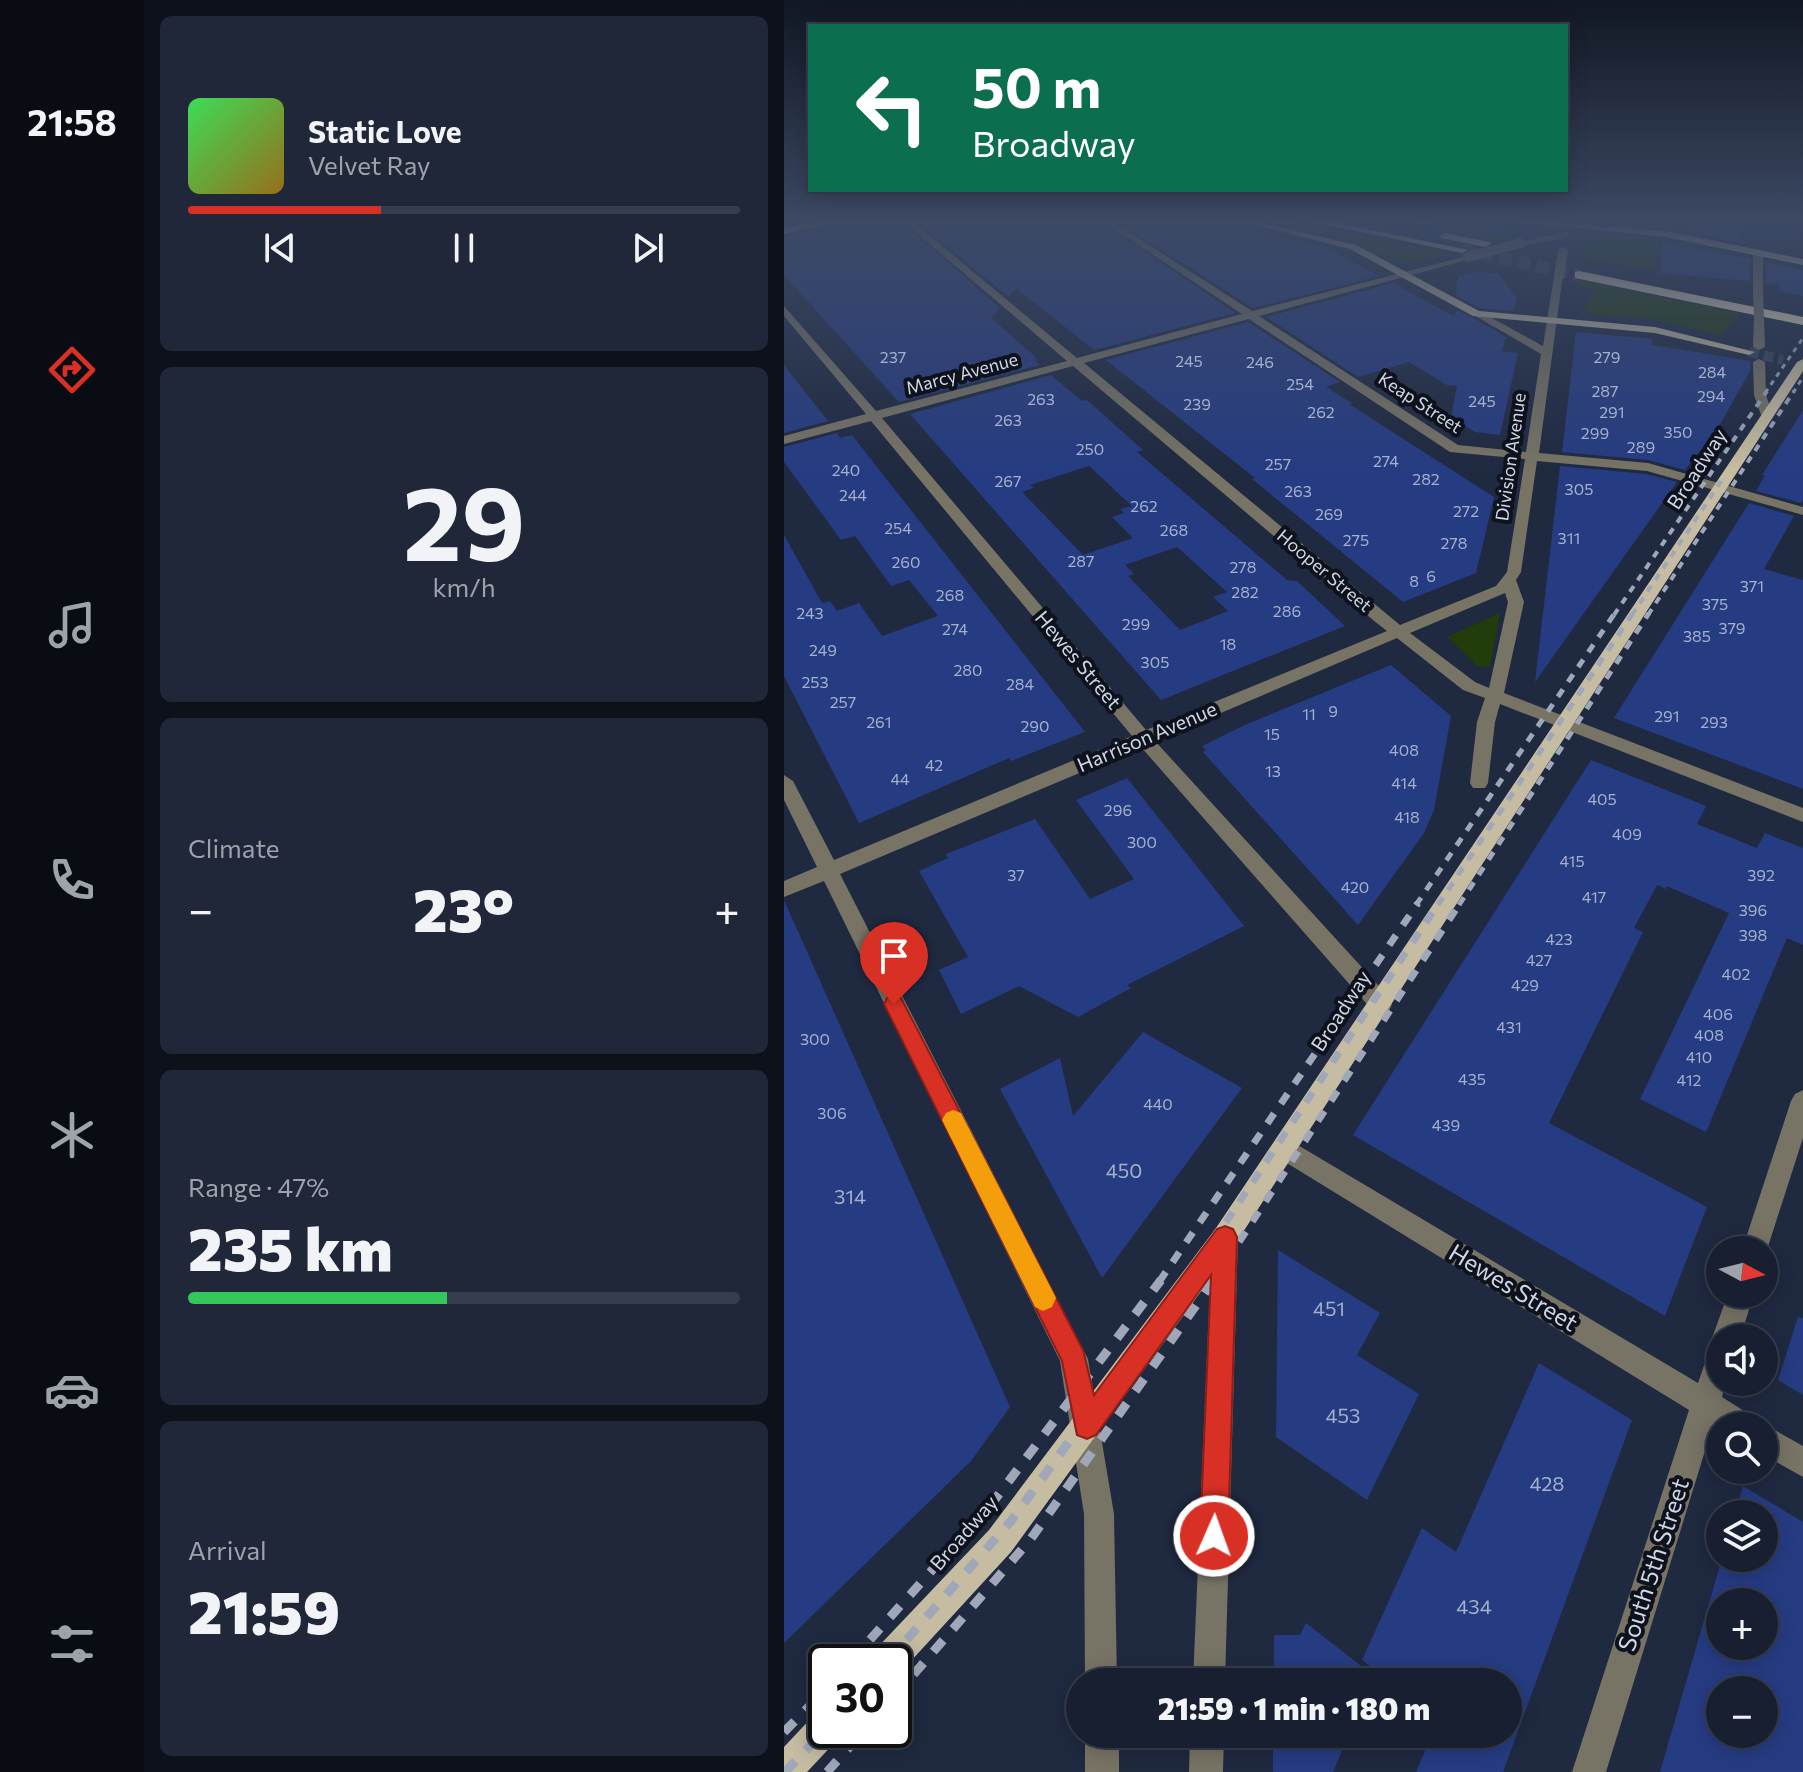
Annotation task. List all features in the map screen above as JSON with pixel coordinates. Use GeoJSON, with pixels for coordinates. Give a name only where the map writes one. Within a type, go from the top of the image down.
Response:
{"type":"FeatureCollection","features":[{"type":"Feature","properties":{"kind":"highway"},"geometry":{"type":"LineString","coordinates":[[1733,305],[1803,321]]}},
{"type":"Feature","properties":{"kind":"main road"},"geometry":{"type":"LineString","coordinates":[[1460,305],[1477,314],[1655,330],[1754,350]]}},
{"type":"Feature","properties":{"kind":"main road"},"geometry":{"type":"LineString","coordinates":[[1783,360],[1803,364]]}},
{"type":"Feature","properties":{"kind":"main road","name":"Broadway"},"geometry":{"type":"LineString","coordinates":[[904,1644],[1000,1541],[1225,1237],[1803,364]]}},
{"type":"Feature","properties":{"kind":"main road"},"geometry":{"type":"LineString","coordinates":[[784,1772],[808,1746]]}},
{"type":"Feature","properties":{"kind":"street","name":"Hooper Street"},"geometry":{"type":"LineString","coordinates":[[1007,305],[1398,633],[1469,686],[1803,815]]}},
{"type":"Feature","properties":{"kind":"street","name":"Keap Street"},"geometry":{"type":"LineString","coordinates":[[1235,305],[1455,449],[1648,467],[1803,511]]}},
{"type":"Feature","properties":{"kind":"street","name":"Marcy Avenue"},"geometry":{"type":"LineString","coordinates":[[784,440],[1291,305]]}},
{"type":"Feature","properties":{"kind":"street","name":"Division Avenue"},"geometry":{"type":"LineString","coordinates":[[1494,696],[1516,602],[1509,581],[1514,572],[1554,305]]}},
{"type":"Feature","properties":{"kind":"street"},"geometry":{"type":"LineString","coordinates":[[1754,350],[1758,305]]}},
{"type":"Feature","properties":{"kind":"street","name":"Hewes Street"},"geometry":{"type":"LineString","coordinates":[[784,309],[1143,738],[1381,1004]]}},
{"type":"Feature","properties":{"kind":"street"},"geometry":{"type":"LineString","coordinates":[[1477,314],[1546,352]]}},
{"type":"Feature","properties":{"kind":"street"},"geometry":{"type":"LineString","coordinates":[[1759,362],[1760,395],[1767,415]]}},
{"type":"Feature","properties":{"kind":"street","name":"Harrison Avenue"},"geometry":{"type":"LineString","coordinates":[[784,889],[1398,633],[1501,589],[1509,581]]}},
{"type":"Feature","properties":{"kind":"street"},"geometry":{"type":"LineString","coordinates":[[1479,783],[1486,722],[1494,696]]}},
{"type":"Feature","properties":{"kind":"street"},"geometry":{"type":"LineString","coordinates":[[784,781],[1074,1359],[1099,1514],[1101,1668]]}},
{"type":"Feature","properties":{"kind":"street"},"geometry":{"type":"LineString","coordinates":[[1760,1236],[1803,1101]]}},
{"type":"Feature","properties":{"kind":"street","name":"Hewes Street"},"geometry":{"type":"LineString","coordinates":[[1286,1149],[1718,1412]]}},
{"type":"Feature","properties":{"kind":"street"},"geometry":{"type":"LineString","coordinates":[[1210,1668],[1225,1237]]}},
{"type":"Feature","properties":{"kind":"street","name":"South 5th Street"},"geometry":{"type":"LineString","coordinates":[[1589,1772],[1708,1396]]}},
{"type":"Feature","properties":{"kind":"street"},"geometry":{"type":"LineString","coordinates":[[1778,1447],[1803,1462]]}},
{"type":"Feature","properties":{"kind":"street"},"geometry":{"type":"LineString","coordinates":[[1102,1748],[1102,1772]]}},
{"type":"Feature","properties":{"kind":"street"},"geometry":{"type":"LineString","coordinates":[[1206,1772],[1207,1748]]}},
{"type":"Feature","properties":{"kind":"green space"},"geometry":{"type":"Polygon","coordinates":[[[1586,305],[1698,305],[1739,313],[1738,319],[1734,318],[1722,335],[1650,319],[1596,315],[1583,309],[1586,305]]]}},
{"type":"Feature","properties":{"kind":"green space"},"geometry":{"type":"Polygon","coordinates":[[[1500,613],[1490,667],[1477,666],[1447,637],[1500,613]]]}},
{"type":"Feature","properties":{"kind":"building"},"geometry":{"type":"Polygon","coordinates":[[[811,305],[996,305],[1000,308],[991,318],[1038,359],[1034,360],[1040,365],[899,402],[811,305]]]}},
{"type":"Feature","properties":{"kind":"building"},"geometry":{"type":"Polygon","coordinates":[[[1037,305],[1223,305],[1235,313],[1094,350],[1037,305]]]}},
{"type":"Feature","properties":{"kind":"building"},"geometry":{"type":"Polygon","coordinates":[[[1312,305],[1433,305],[1455,317],[1456,310],[1475,319],[1506,337],[1502,351],[1518,353],[1500,435],[1475,432],[1451,417],[1457,386],[1447,385],[1409,362],[1358,377],[1266,317],[1312,305]]]}},
{"type":"Feature","properties":{"kind":"building"},"geometry":{"type":"Polygon","coordinates":[[[1473,305],[1515,305],[1513,311],[1473,305]]]}},
{"type":"Feature","properties":{"kind":"building"},"geometry":{"type":"Polygon","coordinates":[[[1248,322],[1340,382],[1326,387],[1353,404],[1349,404],[1494,497],[1476,573],[1403,602],[1252,479],[1255,478],[1106,360],[1248,322]]]}},
{"type":"Feature","properties":{"kind":"building"},"geometry":{"type":"Polygon","coordinates":[[[1576,332],[1652,339],[1652,345],[1751,361],[1750,371],[1718,428],[1685,470],[1648,460],[1562,452],[1576,332]]]}},
{"type":"Feature","properties":{"kind":"building"},"geometry":{"type":"Polygon","coordinates":[[[784,365],[828,421],[784,433],[784,365]]]}},
{"type":"Feature","properties":{"kind":"building"},"geometry":{"type":"Polygon","coordinates":[[[1051,375],[1082,401],[1087,400],[1143,450],[1137,452],[1287,580],[1297,581],[1345,626],[1161,700],[910,414],[1051,375]],[[1089,466],[1030,485],[1034,488],[1022,492],[1083,555],[1133,538],[1112,517],[1124,513],[1120,509],[1132,506],[1089,466]],[[1177,547],[1125,565],[1134,574],[1128,576],[1180,630],[1228,611],[1213,597],[1227,592],[1177,547]]]}},
{"type":"Feature","properties":{"kind":"building"},"geometry":{"type":"Polygon","coordinates":[[[1803,410],[1803,500],[1801,503],[1756,491],[1765,475],[1762,475],[1803,410]]]}},
{"type":"Feature","properties":{"kind":"building"},"geometry":{"type":"Polygon","coordinates":[[[837,433],[840,438],[852,435],[1085,732],[1011,761],[1009,758],[859,823],[784,676],[784,535],[822,603],[830,601],[837,611],[859,603],[882,636],[938,616],[909,580],[891,586],[855,536],[841,540],[784,462],[784,447],[837,433]]]}},
{"type":"Feature","properties":{"kind":"building"},"geometry":{"type":"Polygon","coordinates":[[[1560,466],[1646,474],[1677,482],[1535,682],[1560,466]]]}},
{"type":"Feature","properties":{"kind":"building"},"geometry":{"type":"Polygon","coordinates":[[[1749,503],[1794,516],[1764,569],[1803,580],[1803,789],[1614,718],[1749,503]]]}},
{"type":"Feature","properties":{"kind":"building"},"geometry":{"type":"Polygon","coordinates":[[[1391,665],[1451,716],[1434,810],[1424,833],[1358,925],[1203,752],[1206,751],[1202,746],[1247,724],[1391,665]]]}},
{"type":"Feature","properties":{"kind":"building"},"geometry":{"type":"Polygon","coordinates":[[[1591,760],[1706,806],[1697,824],[1757,848],[1765,833],[1803,848],[1803,945],[1787,938],[1706,1132],[1640,1099],[1729,913],[1667,886],[1666,889],[1657,885],[1634,928],[1643,932],[1549,1123],[1707,1207],[1665,1316],[1353,1135],[1591,760]]]}},
{"type":"Feature","properties":{"kind":"building"},"geometry":{"type":"Polygon","coordinates":[[[1127,778],[1244,926],[1127,985],[1131,988],[1078,1017],[1019,986],[961,1014],[939,970],[968,957],[919,871],[948,858],[946,854],[1035,819],[1090,899],[1134,879],[1076,800],[1127,778]]]}},
{"type":"Feature","properties":{"kind":"building"},"geometry":{"type":"Polygon","coordinates":[[[784,900],[1010,1407],[971,1461],[784,1643],[784,900]]]}},
{"type":"Feature","properties":{"kind":"building"},"geometry":{"type":"Polygon","coordinates":[[[1143,1032],[1242,1088],[1102,1278],[1000,1089],[1060,1058],[1073,1116],[1143,1032]]]}},
{"type":"Feature","properties":{"kind":"building"},"geometry":{"type":"Polygon","coordinates":[[[1278,1250],[1380,1313],[1357,1355],[1419,1394],[1367,1500],[1276,1437],[1278,1250]]]}},
{"type":"Feature","properties":{"kind":"building"},"geometry":{"type":"Polygon","coordinates":[[[1798,1317],[1803,1318],[1803,1395],[1778,1380],[1798,1317]]]}},
{"type":"Feature","properties":{"kind":"building"},"geometry":{"type":"Polygon","coordinates":[[[1539,1363],[1632,1420],[1522,1720],[1522,1668],[1373,1668],[1362,1660],[1422,1528],[1456,1552],[1539,1363]]]}},
{"type":"Feature","properties":{"kind":"building"},"geometry":{"type":"Polygon","coordinates":[[[1743,1486],[1766,1500],[1739,1500],[1743,1486]]]}},
{"type":"Feature","properties":{"kind":"building"},"geometry":{"type":"Polygon","coordinates":[[[1778,1507],[1803,1522],[1803,1772],[1660,1772],[1706,1613],[1706,1660],[1778,1660],[1778,1588],[1713,1588],[1718,1572],[1778,1572],[1778,1507]]]}},
{"type":"Feature","properties":{"kind":"building"},"geometry":{"type":"Polygon","coordinates":[[[1306,1623],[1360,1665],[1359,1668],[1274,1668],[1274,1635],[1300,1635],[1306,1623]]]}},
{"type":"Feature","properties":{"kind":"building"},"geometry":{"type":"Polygon","coordinates":[[[1273,1748],[1343,1748],[1333,1772],[1273,1772],[1273,1748]]]}},
{"type":"Feature","properties":{"kind":"building"},"geometry":{"type":"Polygon","coordinates":[[[1426,1748],[1512,1748],[1503,1772],[1416,1772],[1426,1748]]]}},
{"type":"Feature","properties":{"kind":"tunnel"},"geometry":{"type":"LineString","coordinates":[[1749,352],[1783,360]]}},
{"type":"Feature","properties":{"kind":"railway"},"geometry":{"type":"LineString","coordinates":[[1765,393],[1803,338]]}},
{"type":"Feature","properties":{"kind":"railway"},"geometry":{"type":"LineString","coordinates":[[1793,393],[1803,377]]}},
{"type":"Feature","properties":{"kind":"railway"},"geometry":{"type":"LineString","coordinates":[[1614,615],[1767,391]]}},
{"type":"Feature","properties":{"kind":"railway"},"geometry":{"type":"LineString","coordinates":[[1648,615],[1794,391]]}},
{"type":"Feature","properties":{"kind":"railway"},"geometry":{"type":"LineString","coordinates":[[1632,615],[1724,477]]}},
{"type":"Feature","properties":{"kind":"railway"},"geometry":{"type":"LineString","coordinates":[[1416,905],[1615,613]]}},
{"type":"Feature","properties":{"kind":"railway"},"geometry":{"type":"LineString","coordinates":[[1438,905],[1633,613]]}},
{"type":"Feature","properties":{"kind":"railway"},"geometry":{"type":"LineString","coordinates":[[1459,905],[1649,613]]}},
{"type":"Feature","properties":{"kind":"railway"},"geometry":{"type":"LineString","coordinates":[[1159,1282],[1418,903]]}},
{"type":"Feature","properties":{"kind":"railway"},"geometry":{"type":"LineString","coordinates":[[1186,1282],[1439,903]]}},
{"type":"Feature","properties":{"kind":"railway"},"geometry":{"type":"LineString","coordinates":[[1213,1282],[1460,903]]}},
{"type":"Feature","properties":{"kind":"railway"},"geometry":{"type":"LineString","coordinates":[[866,1644],[993,1502],[1161,1280]]}},
{"type":"Feature","properties":{"kind":"railway"},"geometry":{"type":"LineString","coordinates":[[903,1644],[1011,1521],[1187,1280]]}},
{"type":"Feature","properties":{"kind":"railway"},"geometry":{"type":"LineString","coordinates":[[912,1676],[1030,1540],[1214,1280]]}},
{"type":"Feature","properties":{"kind":"railway"},"geometry":{"type":"LineString","coordinates":[[784,1732],[808,1707]]}},
{"type":"Feature","properties":{"kind":"railway"},"geometry":{"type":"LineString","coordinates":[[785,1772],[808,1748]]}},
{"type":"Feature","properties":{"kind":"railway"},"geometry":{"type":"LineString","coordinates":[[827,1772],[849,1748]]}},
{"type":"Feature","properties":{"kind":"slow traffic"},"geometry":{"type":"LineString","coordinates":[[953,1120],[1043,1298]]}},
{"type":"Feature","properties":{"kind":"route"},"geometry":{"type":"LineString","coordinates":[[894,1004],[1074,1359],[1087,1426],[1225,1237],[1214,1536]]}}]}
